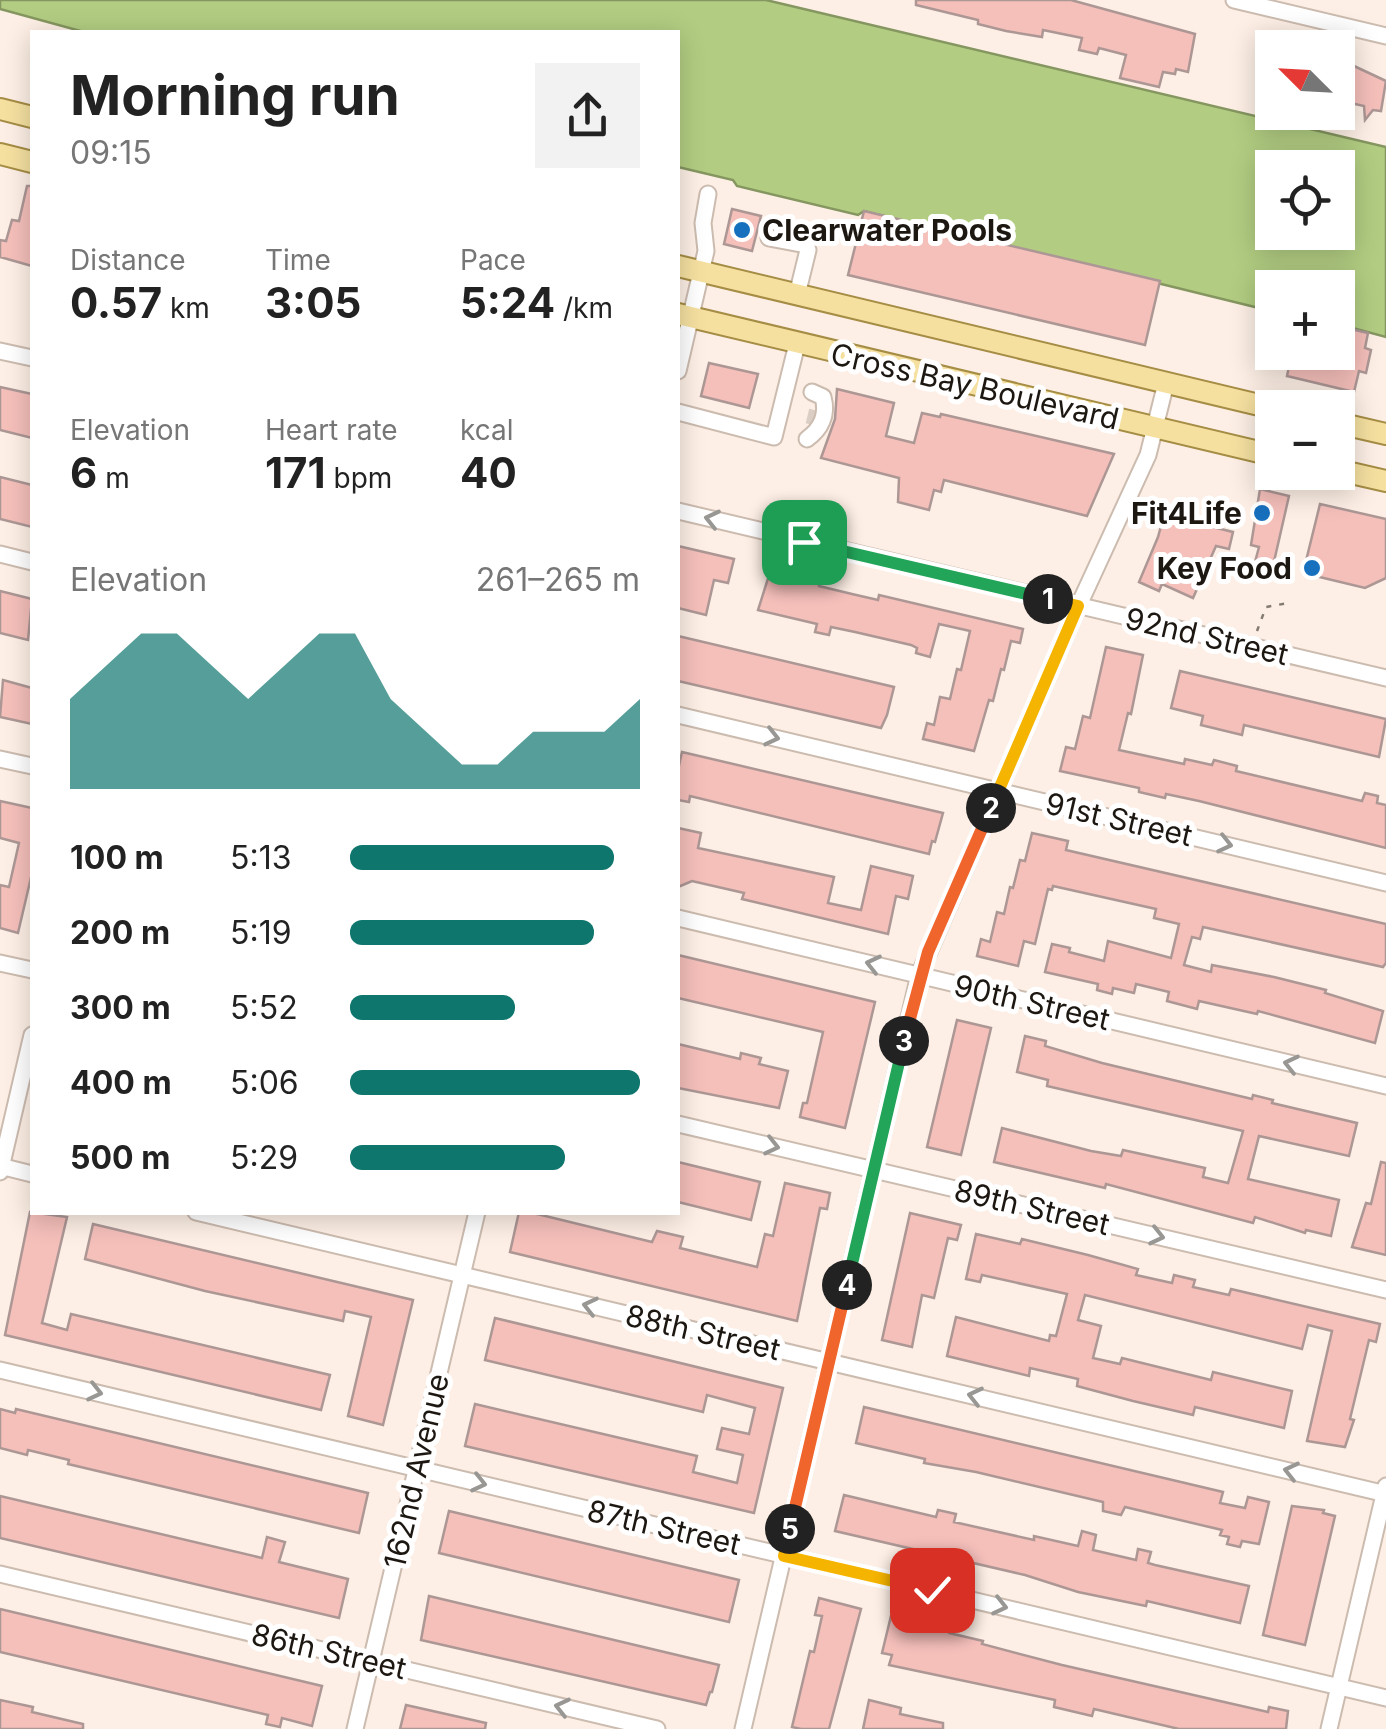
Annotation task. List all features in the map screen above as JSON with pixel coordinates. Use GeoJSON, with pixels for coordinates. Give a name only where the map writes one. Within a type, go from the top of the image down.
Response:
{"type":"FeatureCollection","features":[{"type":"Feature","properties":{"kind":"main road"},"geometry":{"type":"LineString","coordinates":[[0,109],[30,116]]}},
{"type":"Feature","properties":{"kind":"main road"},"geometry":{"type":"LineString","coordinates":[[0,154],[30,162]]}},
{"type":"Feature","properties":{"kind":"main road","name":"Cross Bay Boulevard"},"geometry":{"type":"LineString","coordinates":[[680,267],[1255,404]]}},
{"type":"Feature","properties":{"kind":"main road","name":"Cross Bay Boulevard"},"geometry":{"type":"LineString","coordinates":[[684,316],[1255,452]]}},
{"type":"Feature","properties":{"kind":"main road"},"geometry":{"type":"LineString","coordinates":[[1355,427],[1386,434]]}},
{"type":"Feature","properties":{"kind":"main road"},"geometry":{"type":"LineString","coordinates":[[1355,474],[1386,481]]}},
{"type":"Feature","properties":{"kind":"street"},"geometry":{"type":"LineString","coordinates":[[1245,1],[1386,36]]}},
{"type":"Feature","properties":{"kind":"street"},"geometry":{"type":"LineString","coordinates":[[680,352],[684,316],[706,251],[703,223],[708,194]]}},
{"type":"Feature","properties":{"kind":"street"},"geometry":{"type":"LineString","coordinates":[[769,238],[806,245],[797,294]]}},
{"type":"Feature","properties":{"kind":"street"},"geometry":{"type":"LineString","coordinates":[[774,436],[797,344]]}},
{"type":"Feature","properties":{"kind":"street"},"geometry":{"type":"LineString","coordinates":[[0,351],[30,358]]}},
{"type":"Feature","properties":{"kind":"street"},"geometry":{"type":"LineString","coordinates":[[743,1729],[920,975],[1078,606],[1148,455],[1166,383]]}},
{"type":"Feature","properties":{"kind":"street"},"geometry":{"type":"LineString","coordinates":[[680,412],[799,442],[810,432],[817,432],[826,407],[823,397],[815,398],[786,387]]}},
{"type":"Feature","properties":{"kind":"street","name":"92nd Street"},"geometry":{"type":"LineString","coordinates":[[680,511],[1386,678]]}},
{"type":"Feature","properties":{"kind":"street"},"geometry":{"type":"LineString","coordinates":[[0,554],[30,562]]}},
{"type":"Feature","properties":{"kind":"street","name":"91st Street"},"geometry":{"type":"LineString","coordinates":[[680,714],[1386,883]]}},
{"type":"Feature","properties":{"kind":"street"},"geometry":{"type":"LineString","coordinates":[[0,758],[30,766]]}},
{"type":"Feature","properties":{"kind":"street","name":"90th Street"},"geometry":{"type":"LineString","coordinates":[[680,918],[1386,1086]]}},
{"type":"Feature","properties":{"kind":"street"},"geometry":{"type":"LineString","coordinates":[[0,963],[30,970]]}},
{"type":"Feature","properties":{"kind":"street"},"geometry":{"type":"LineString","coordinates":[[30,1043],[0,1168],[30,1174]]}},
{"type":"Feature","properties":{"kind":"street","name":"89th Street"},"geometry":{"type":"LineString","coordinates":[[680,1124],[1386,1290]]}},
{"type":"Feature","properties":{"kind":"street","name":"88th Street"},"geometry":{"type":"LineString","coordinates":[[208,1215],[1385,1491]]}},
{"type":"Feature","properties":{"kind":"street","name":"162nd Avenue"},"geometry":{"type":"LineString","coordinates":[[355,1729],[477,1215]]}},
{"type":"Feature","properties":{"kind":"street","name":"87th Street"},"geometry":{"type":"LineString","coordinates":[[0,1370],[1386,1698]]}},
{"type":"Feature","properties":{"kind":"street"},"geometry":{"type":"LineString","coordinates":[[1329,1729],[1385,1491]]}},
{"type":"Feature","properties":{"kind":"street","name":"86th Street"},"geometry":{"type":"LineString","coordinates":[[0,1574],[657,1729]]}},
{"type":"Feature","properties":{"kind":"path"},"geometry":{"type":"LineString","coordinates":[[1257,631],[1266,607],[1288,604]]}},
{"type":"Feature","properties":{"kind":"shaded area"},"geometry":{"type":"Polygon","coordinates":[[[0,0],[766,0],[1255,116],[1255,130],[1314,130],[1386,147],[1386,337],[1355,329],[1355,270],[1255,270],[1255,307],[864,211],[858,215],[737,186],[733,180],[680,167],[680,30],[77,30],[0,9],[0,0]]]}},
{"type":"Feature","properties":{"kind":"building"},"geometry":{"type":"Polygon","coordinates":[[[916,0],[1071,0],[1195,34],[1188,72],[1163,72],[1159,87],[1120,78],[1126,55],[1099,48],[1097,54],[1079,50],[1082,38],[1043,30],[1042,37],[1006,31],[916,5],[916,0]]]}},
{"type":"Feature","properties":{"kind":"building"},"geometry":{"type":"Polygon","coordinates":[[[1355,66],[1386,81],[1381,111],[1373,110],[1365,120],[1364,106],[1355,104],[1355,66]]]}},
{"type":"Feature","properties":{"kind":"building"},"geometry":{"type":"Polygon","coordinates":[[[30,186],[30,265],[0,257],[0,240],[6,241],[12,220],[19,221],[30,186]]]}},
{"type":"Feature","properties":{"kind":"building","name":"Clearwater Pools"},"geometry":{"type":"Polygon","coordinates":[[[732,209],[761,216],[752,251],[724,244],[732,209]]]}},
{"type":"Feature","properties":{"kind":"building"},"geometry":{"type":"Polygon","coordinates":[[[864,211],[1160,281],[1145,345],[848,275],[864,211]]]}},
{"type":"Feature","properties":{"kind":"building"},"geometry":{"type":"Polygon","coordinates":[[[1355,330],[1368,333],[1365,348],[1371,350],[1366,373],[1359,371],[1354,390],[1287,376],[1288,370],[1355,370],[1355,330]]]}},
{"type":"Feature","properties":{"kind":"building"},"geometry":{"type":"Polygon","coordinates":[[[709,363],[758,374],[749,408],[701,396],[709,363]]]}},
{"type":"Feature","properties":{"kind":"building"},"geometry":{"type":"Polygon","coordinates":[[[0,387],[30,394],[30,438],[0,430],[0,387]]]}},
{"type":"Feature","properties":{"kind":"building"},"geometry":{"type":"Polygon","coordinates":[[[837,389],[894,403],[886,436],[914,443],[922,413],[940,417],[941,414],[1114,454],[1087,516],[944,480],[941,492],[934,490],[929,510],[898,502],[899,478],[821,458],[835,419],[837,389]]]}},
{"type":"Feature","properties":{"kind":"building"},"geometry":{"type":"Polygon","coordinates":[[[0,477],[30,484],[30,526],[0,519],[0,477]]]}},
{"type":"Feature","properties":{"kind":"building"},"geometry":{"type":"Polygon","coordinates":[[[1260,490],[1289,496],[1273,566],[1255,562],[1259,547],[1251,545],[1260,490]]]}},
{"type":"Feature","properties":{"kind":"building"},"geometry":{"type":"Polygon","coordinates":[[[1320,504],[1386,519],[1386,578],[1365,588],[1303,573],[1320,504]]]}},
{"type":"Feature","properties":{"kind":"building"},"geometry":{"type":"Polygon","coordinates":[[[1164,515],[1233,532],[1229,549],[1216,546],[1193,598],[1162,584],[1159,591],[1139,582],[1164,515]]]}},
{"type":"Feature","properties":{"kind":"building"},"geometry":{"type":"Polygon","coordinates":[[[680,546],[734,559],[728,583],[714,580],[706,615],[680,608],[680,546]]]}},
{"type":"Feature","properties":{"kind":"building"},"geometry":{"type":"Polygon","coordinates":[[[771,569],[852,594],[878,600],[879,595],[1023,629],[1020,643],[1011,641],[974,751],[923,739],[927,723],[934,725],[940,697],[950,699],[970,631],[939,624],[930,657],[916,653],[917,648],[911,645],[855,632],[831,627],[829,635],[815,632],[817,624],[758,610],[771,569]]]}},
{"type":"Feature","properties":{"kind":"building"},"geometry":{"type":"Polygon","coordinates":[[[0,591],[30,598],[28,640],[0,633],[0,591]]]}},
{"type":"Feature","properties":{"kind":"building"},"geometry":{"type":"Polygon","coordinates":[[[680,636],[894,687],[881,728],[680,681],[680,636]]]}},
{"type":"Feature","properties":{"kind":"building"},"geometry":{"type":"Polygon","coordinates":[[[1106,647],[1143,655],[1119,750],[1184,764],[1185,759],[1212,765],[1214,760],[1237,766],[1236,771],[1362,801],[1365,793],[1378,796],[1377,803],[1386,805],[1386,848],[1060,771],[1066,747],[1075,749],[1083,716],[1090,718],[1106,647]]]}},
{"type":"Feature","properties":{"kind":"building"},"geometry":{"type":"Polygon","coordinates":[[[1180,671],[1386,719],[1379,757],[1244,725],[1242,735],[1201,725],[1203,716],[1171,708],[1180,671]]]}},
{"type":"Feature","properties":{"kind":"building"},"geometry":{"type":"Polygon","coordinates":[[[3,680],[30,687],[30,724],[0,717],[3,680]]]}},
{"type":"Feature","properties":{"kind":"building"},"geometry":{"type":"Polygon","coordinates":[[[682,752],[943,813],[929,854],[690,796],[689,802],[680,800],[682,752]]]}},
{"type":"Feature","properties":{"kind":"building"},"geometry":{"type":"Polygon","coordinates":[[[0,801],[30,808],[30,882],[18,933],[0,928],[0,885],[9,887],[19,843],[0,838],[0,801]]]}},
{"type":"Feature","properties":{"kind":"building"},"geometry":{"type":"Polygon","coordinates":[[[680,828],[701,833],[698,848],[834,877],[828,903],[861,910],[871,866],[913,876],[908,899],[896,896],[888,934],[742,899],[744,893],[692,881],[680,886],[680,828]]]}},
{"type":"Feature","properties":{"kind":"building"},"geometry":{"type":"Polygon","coordinates":[[[1032,833],[1068,841],[1066,850],[1386,924],[1383,967],[1203,927],[1200,939],[1192,937],[1184,965],[1211,972],[1212,965],[1274,977],[1326,990],[1325,993],[1383,1011],[1375,1043],[1258,1011],[1257,1014],[1199,1001],[1197,1009],[1167,1001],[1169,992],[1136,984],[1134,993],[1113,988],[1112,994],[1097,990],[1098,984],[1045,972],[1052,944],[1104,961],[1108,941],[1171,958],[1179,924],[1154,918],[1156,909],[1053,886],[1048,889],[1035,944],[1024,941],[1018,966],[977,956],[981,939],[990,942],[997,912],[1004,914],[1010,887],[1013,888],[1020,860],[1025,861],[1032,833]]]}},
{"type":"Feature","properties":{"kind":"building"},"geometry":{"type":"Polygon","coordinates":[[[680,955],[875,1002],[845,1128],[800,1117],[803,1103],[807,1103],[823,1032],[680,998],[680,955]]]}},
{"type":"Feature","properties":{"kind":"building"},"geometry":{"type":"Polygon","coordinates":[[[957,1020],[991,1028],[961,1155],[927,1147],[957,1020]]]}},
{"type":"Feature","properties":{"kind":"building"},"geometry":{"type":"Polygon","coordinates":[[[1025,1036],[1102,1063],[1252,1099],[1253,1095],[1357,1123],[1349,1156],[1259,1136],[1248,1179],[1339,1200],[1331,1236],[1306,1230],[1305,1233],[1255,1217],[1253,1223],[1106,1184],[1105,1188],[994,1162],[1002,1128],[1091,1151],[1121,1156],[1123,1150],[1205,1168],[1203,1177],[1228,1183],[1243,1131],[1047,1086],[1048,1080],[1017,1072],[1025,1036]]]}},
{"type":"Feature","properties":{"kind":"building"},"geometry":{"type":"Polygon","coordinates":[[[680,1044],[740,1059],[741,1053],[761,1058],[759,1064],[788,1071],[779,1108],[680,1088],[680,1044]]]}},
{"type":"Feature","properties":{"kind":"building"},"geometry":{"type":"Polygon","coordinates":[[[680,1162],[760,1182],[751,1220],[680,1202],[680,1162]]]}},
{"type":"Feature","properties":{"kind":"building"},"geometry":{"type":"Polygon","coordinates":[[[1381,1162],[1386,1163],[1386,1255],[1352,1247],[1366,1203],[1371,1204],[1381,1162]]]}},
{"type":"Feature","properties":{"kind":"building"},"geometry":{"type":"Polygon","coordinates":[[[785,1183],[830,1193],[827,1209],[820,1208],[797,1321],[510,1252],[518,1215],[541,1215],[652,1242],[657,1231],[683,1237],[680,1248],[757,1267],[765,1234],[773,1236],[785,1183]]]}},
{"type":"Feature","properties":{"kind":"building"},"geometry":{"type":"Polygon","coordinates":[[[30,1212],[67,1217],[42,1323],[67,1330],[71,1314],[330,1375],[321,1410],[5,1335],[30,1212]]]}},
{"type":"Feature","properties":{"kind":"building"},"geometry":{"type":"Polygon","coordinates":[[[910,1213],[961,1225],[957,1240],[948,1238],[934,1298],[922,1295],[912,1347],[882,1340],[910,1213]]]}},
{"type":"Feature","properties":{"kind":"building"},"geometry":{"type":"Polygon","coordinates":[[[93,1224],[413,1300],[383,1425],[348,1416],[371,1317],[345,1311],[343,1321],[205,1291],[85,1259],[93,1224]]]}},
{"type":"Feature","properties":{"kind":"building"},"geometry":{"type":"Polygon","coordinates":[[[976,1234],[1020,1244],[1022,1239],[1088,1255],[1138,1269],[1136,1275],[1172,1283],[1174,1275],[1195,1280],[1193,1287],[1229,1295],[1231,1289],[1380,1324],[1376,1342],[1369,1340],[1345,1447],[1307,1441],[1332,1331],[1308,1325],[1302,1349],[1085,1295],[1078,1320],[1101,1326],[1093,1358],[1120,1364],[1122,1358],[1211,1380],[1213,1372],[1292,1391],[1284,1428],[1195,1407],[1193,1415],[1077,1386],[1078,1379],[1030,1368],[1029,1376],[947,1356],[956,1317],[1049,1341],[1050,1335],[1056,1336],[1067,1294],[982,1275],[980,1282],[966,1279],[976,1234]]]}},
{"type":"Feature","properties":{"kind":"building"},"geometry":{"type":"Polygon","coordinates":[[[495,1318],[783,1388],[754,1513],[465,1446],[475,1404],[697,1456],[693,1472],[737,1483],[743,1455],[717,1449],[722,1428],[749,1434],[755,1408],[707,1395],[703,1412],[485,1360],[495,1318]]]}},
{"type":"Feature","properties":{"kind":"building"},"geometry":{"type":"Polygon","coordinates":[[[864,1407],[1223,1492],[1220,1503],[1245,1508],[1248,1497],[1269,1502],[1259,1544],[1227,1544],[1229,1537],[1220,1535],[1222,1530],[1125,1507],[1121,1515],[1103,1511],[1103,1502],[924,1463],[925,1459],[856,1443],[864,1407]]]}},
{"type":"Feature","properties":{"kind":"building"},"geometry":{"type":"Polygon","coordinates":[[[0,1409],[15,1413],[16,1409],[368,1493],[359,1533],[68,1464],[69,1460],[28,1450],[27,1455],[0,1448],[0,1409]]]}},
{"type":"Feature","properties":{"kind":"building"},"geometry":{"type":"Polygon","coordinates":[[[844,1495],[936,1517],[938,1510],[956,1514],[954,1522],[1034,1540],[1034,1536],[1078,1546],[1082,1531],[1096,1535],[1093,1550],[1136,1560],[1138,1549],[1151,1552],[1148,1563],[1249,1586],[1240,1623],[1147,1601],[1146,1606],[1078,1592],[1025,1575],[835,1531],[844,1495]]]}},
{"type":"Feature","properties":{"kind":"building"},"geometry":{"type":"Polygon","coordinates":[[[0,1496],[262,1558],[267,1537],[285,1542],[279,1562],[348,1579],[339,1618],[0,1538],[0,1496]]]}},
{"type":"Feature","properties":{"kind":"building"},"geometry":{"type":"Polygon","coordinates":[[[1292,1506],[1324,1510],[1323,1513],[1335,1516],[1305,1645],[1263,1635],[1292,1506]]]}},
{"type":"Feature","properties":{"kind":"building"},"geometry":{"type":"Polygon","coordinates":[[[449,1511],[739,1580],[729,1622],[439,1553],[449,1511]]]}},
{"type":"Feature","properties":{"kind":"building"},"geometry":{"type":"Polygon","coordinates":[[[429,1596],[719,1665],[712,1692],[706,1705],[421,1640],[429,1596]]]}},
{"type":"Feature","properties":{"kind":"building"},"geometry":{"type":"Polygon","coordinates":[[[819,1598],[861,1609],[829,1729],[801,1729],[792,1727],[822,1616],[815,1615],[819,1598]]]}},
{"type":"Feature","properties":{"kind":"building"},"geometry":{"type":"Polygon","coordinates":[[[0,1609],[322,1686],[312,1726],[282,1718],[280,1727],[266,1724],[268,1715],[0,1652],[0,1609]]]}},
{"type":"Feature","properties":{"kind":"building"},"geometry":{"type":"Polygon","coordinates":[[[891,1616],[949,1629],[949,1633],[983,1641],[982,1644],[1062,1665],[1268,1712],[1269,1707],[1288,1711],[1286,1729],[1179,1729],[1094,1709],[1092,1716],[1054,1707],[1055,1700],[889,1665],[892,1655],[882,1653],[891,1616]]]}},
{"type":"Feature","properties":{"kind":"building"},"geometry":{"type":"Polygon","coordinates":[[[0,1700],[83,1724],[83,1729],[0,1729],[0,1700]]]}},
{"type":"Feature","properties":{"kind":"building"},"geometry":{"type":"Polygon","coordinates":[[[869,1700],[901,1708],[900,1714],[943,1723],[943,1729],[863,1729],[869,1700]]]}},
{"type":"Feature","properties":{"kind":"building"},"geometry":{"type":"Polygon","coordinates":[[[406,1705],[486,1723],[485,1729],[400,1729],[406,1705]]]}},
{"type":"Feature","properties":{"kind":"tunnel"},"geometry":{"type":"LineString","coordinates":[[813,425],[818,404]]}},
{"type":"Feature","properties":{"kind":"place","name":"Clearwater Pools"},"geometry":{"type":"Point","coordinates":[742,230]}},
{"type":"Feature","properties":{"kind":"place","name":"Fit4Life"},"geometry":{"type":"Point","coordinates":[1262,513]}},
{"type":"Feature","properties":{"kind":"place","name":"Key Food"},"geometry":{"type":"Point","coordinates":[1312,568]}},
{"type":"Feature","properties":{"kind":"route"},"geometry":{"type":"LineString","coordinates":[[804,542],[1078,606],[920,975],[784,1556],[932,1590]]}}]}
